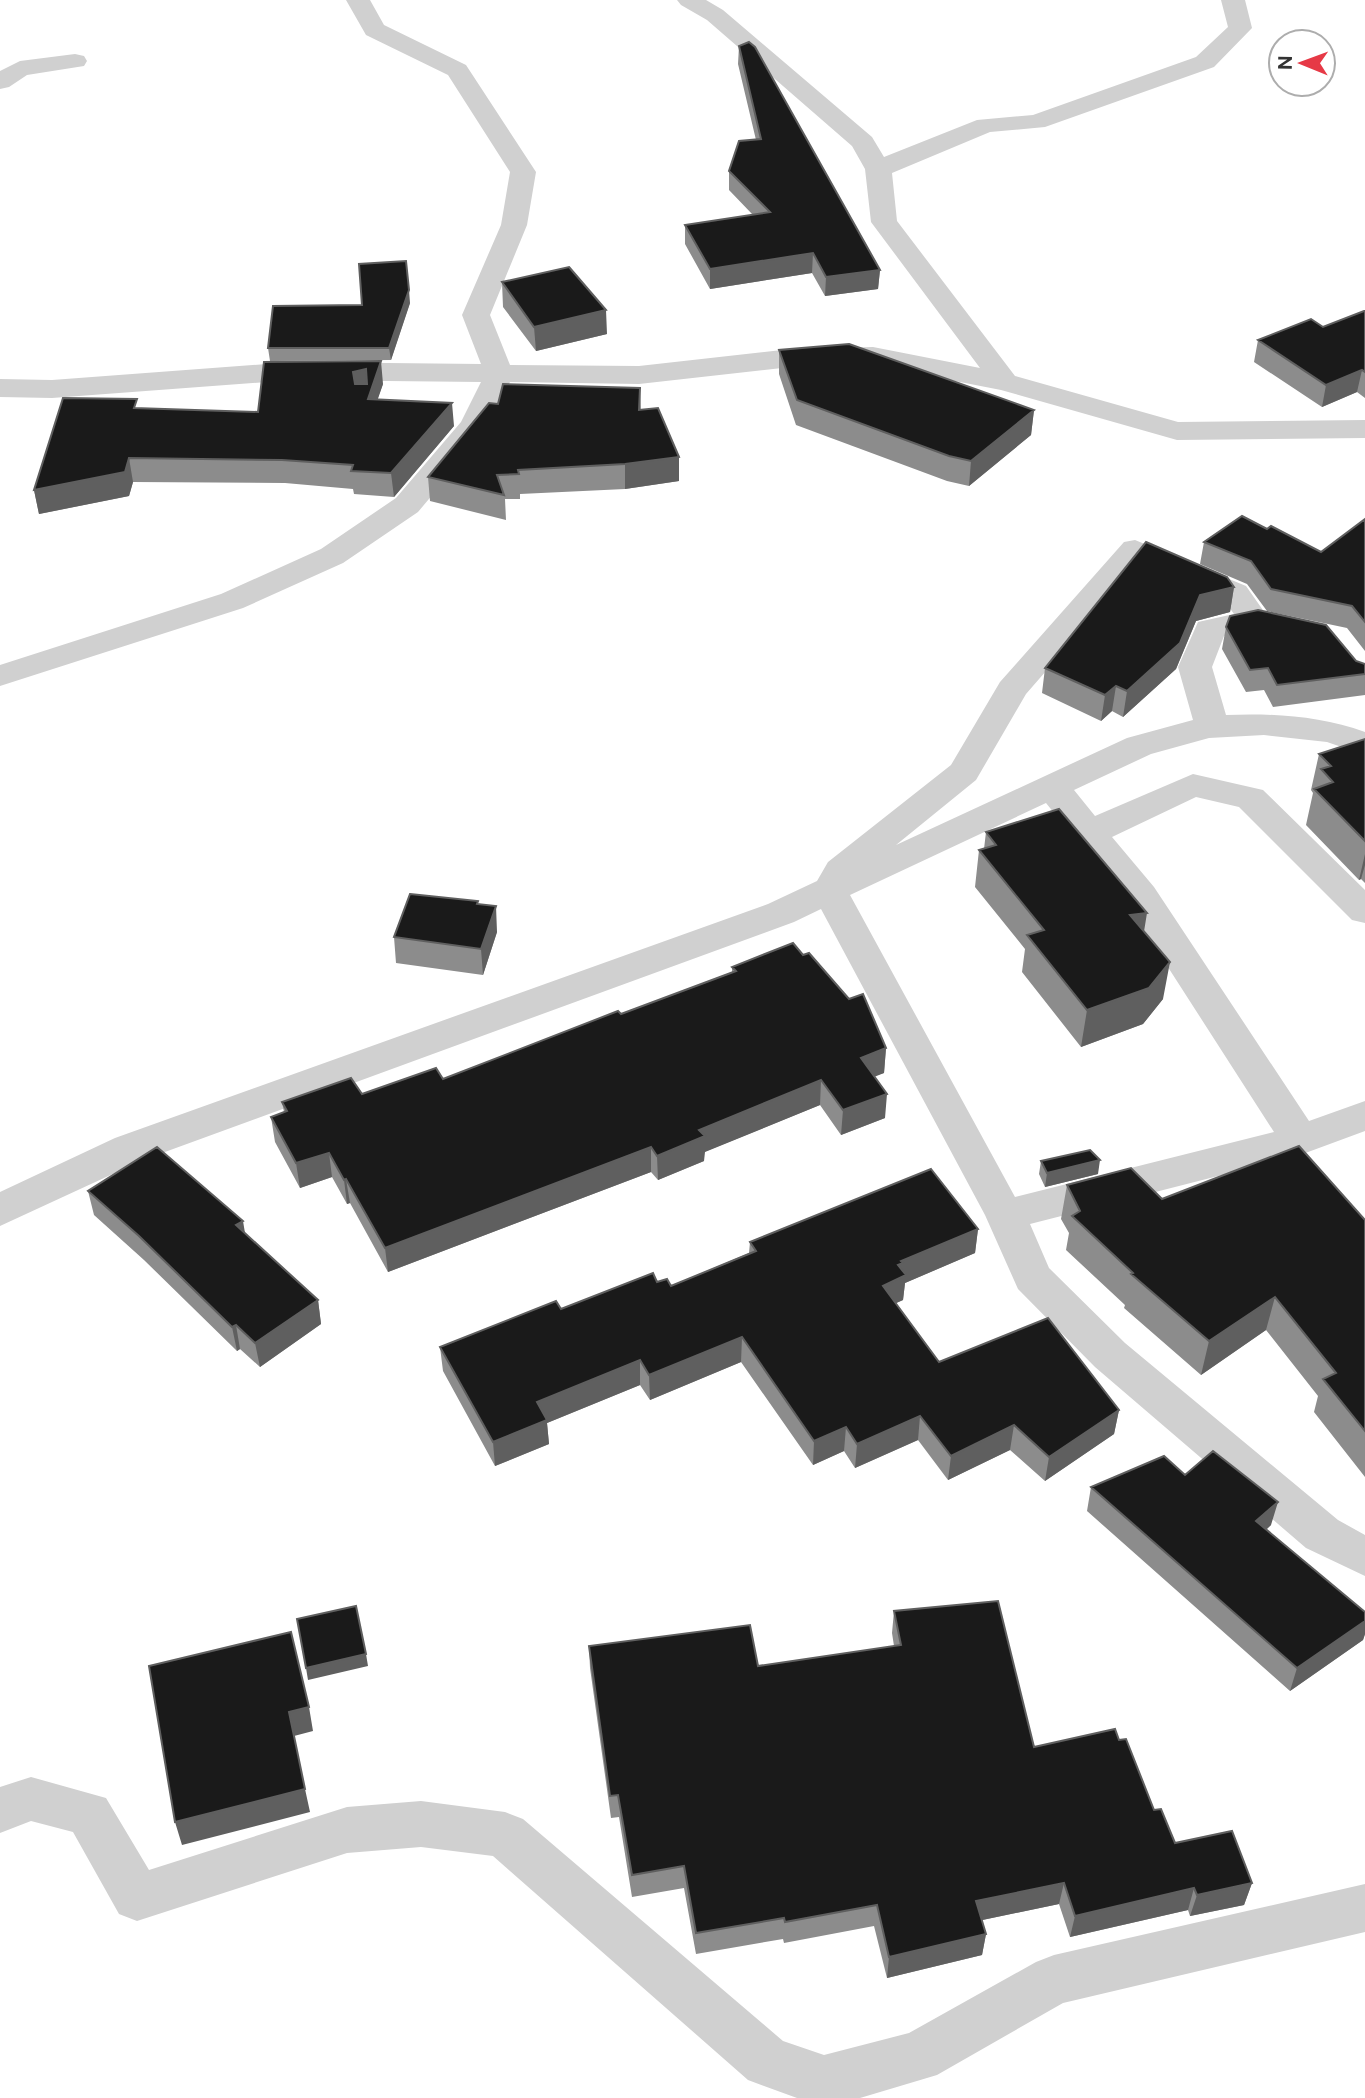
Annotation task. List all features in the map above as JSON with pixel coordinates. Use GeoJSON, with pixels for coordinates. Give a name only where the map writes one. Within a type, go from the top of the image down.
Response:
{"type":"FeatureCollection","features":[{"type":"Feature","properties":{"kind":"street"},"geometry":{"type":"LineString","coordinates":[[0,676],[232,601],[332,556],[407,505],[475,425],[499,374],[476,315],[514,225],[523,172],[457,70],[375,30],[358,0]]}},
{"type":"Feature","properties":{"kind":"street"},"geometry":{"type":"LineString","coordinates":[[689,0],[715,15],[863,142],[878,169],[884,222],[1005,382]]}},
{"type":"Feature","properties":{"kind":"street"},"geometry":{"type":"LineString","coordinates":[[878,169],[986,125],[1036,121],[1205,62],[1240,28],[1233,0]]}},
{"type":"Feature","properties":{"kind":"street"},"geometry":{"type":"LineString","coordinates":[[0,82],[20,68],[75,61]]}},
{"type":"Feature","properties":{"kind":"street"},"geometry":{"type":"LineString","coordinates":[[0,388],[52,389],[293,371],[639,375],[791,358],[873,356],[1005,382],[1177,431],[1365,429]]}},
{"type":"Feature","properties":{"kind":"street"},"geometry":{"type":"LineString","coordinates":[[830,891],[841,870],[964,772],[1012,688],[1135,549],[1235,593],[1254,620]]}},
{"type":"Feature","properties":{"kind":"street"},"geometry":{"type":"LineString","coordinates":[[1212,726],[1195,667],[1210,629],[1254,620],[1307,632]]}},
{"type":"Feature","properties":{"kind":"street"},"geometry":{"type":"LineString","coordinates":[[0,1210],[129,1149],[781,913],[1139,746],[1212,726],[1264,723],[1332,732],[1365,744]]}},
{"type":"Feature","properties":{"kind":"street"},"geometry":{"type":"LineString","coordinates":[[1103,827],[1193,785],[1251,798],[1365,911]]}},
{"type":"Feature","properties":{"kind":"street"},"geometry":{"type":"LineString","coordinates":[[1053,788],[1103,827],[1141,896],[1300,1140]]}},
{"type":"Feature","properties":{"kind":"street"},"geometry":{"type":"LineString","coordinates":[[830,891],[1005,1215],[1033,1279],[1110,1355],[1322,1534],[1365,1557]]}},
{"type":"Feature","properties":{"kind":"street"},"geometry":{"type":"LineString","coordinates":[[1005,1215],[1300,1140],[1365,1116]]}},
{"type":"Feature","properties":{"kind":"street"},"geometry":{"type":"LineString","coordinates":[[0,1810],[31,1799],[89,1814],[137,1897],[347,1830],[421,1824],[505,1835],[767,2062],[824,2081],[918,2057],[1054,1980],[1365,1908]]}},
{"type":"Feature","properties":{"kind":"building"},"geometry":{"type":"Polygon","coordinates":[[[749,42],[755,47],[880,270],[826,277],[813,253],[710,269],[685,225],[770,212],[729,171],[739,141],[761,139],[739,46],[749,42]]]}},
{"type":"Feature","properties":{"kind":"building"},"geometry":{"type":"Polygon","coordinates":[[[406,261],[409,290],[389,348],[268,348],[273,306],[362,305],[359,264],[406,261]]]}},
{"type":"Feature","properties":{"kind":"building"},"geometry":{"type":"Polygon","coordinates":[[[569,267],[606,310],[534,327],[502,282],[569,267]]]}},
{"type":"Feature","properties":{"kind":"building"},"geometry":{"type":"Polygon","coordinates":[[[1365,311],[1365,372],[1362,370],[1326,385],[1258,340],[1311,319],[1323,327],[1365,311]]]}},
{"type":"Feature","properties":{"kind":"building"},"geometry":{"type":"Polygon","coordinates":[[[849,344],[1034,410],[971,461],[949,456],[797,400],[779,350],[849,344]]]}},
{"type":"Feature","properties":{"kind":"building"},"geometry":{"type":"Polygon","coordinates":[[[381,361],[368,399],[452,403],[391,473],[351,471],[353,465],[282,460],[129,458],[125,472],[34,490],[63,398],[137,399],[134,408],[258,412],[264,362],[381,361]],[[366,369],[353,372],[355,384],[367,384],[366,369]]]}},
{"type":"Feature","properties":{"kind":"building"},"geometry":{"type":"Polygon","coordinates":[[[503,384],[640,388],[639,410],[658,408],[679,457],[625,464],[518,470],[519,474],[497,475],[504,495],[428,477],[489,403],[498,404],[503,384]]]}},
{"type":"Feature","properties":{"kind":"building"},"geometry":{"type":"Polygon","coordinates":[[[1242,516],[1267,529],[1271,526],[1321,552],[1365,519],[1365,622],[1352,606],[1271,589],[1251,561],[1204,542],[1242,516]]]}},
{"type":"Feature","properties":{"kind":"building"},"geometry":{"type":"Polygon","coordinates":[[[1146,542],[1227,577],[1234,587],[1200,595],[1180,643],[1127,691],[1116,686],[1105,695],[1045,668],[1146,542]]]}},
{"type":"Feature","properties":{"kind":"building"},"geometry":{"type":"Polygon","coordinates":[[[1258,610],[1326,625],[1356,661],[1365,664],[1365,674],[1277,685],[1268,668],[1250,670],[1226,627],[1230,616],[1258,610]]]}},
{"type":"Feature","properties":{"kind":"building"},"geometry":{"type":"Polygon","coordinates":[[[1365,739],[1365,841],[1314,789],[1333,782],[1321,769],[1331,766],[1319,754],[1365,739]]]}},
{"type":"Feature","properties":{"kind":"building"},"geometry":{"type":"Polygon","coordinates":[[[1059,809],[1147,913],[1130,915],[1170,962],[1149,988],[1087,1010],[1027,935],[1044,930],[979,850],[996,845],[986,832],[1059,809]]]}},
{"type":"Feature","properties":{"kind":"building"},"geometry":{"type":"Polygon","coordinates":[[[410,894],[478,901],[477,904],[496,906],[481,949],[394,937],[410,894]]]}},
{"type":"Feature","properties":{"kind":"building"},"geometry":{"type":"Polygon","coordinates":[[[793,943],[803,955],[809,953],[849,999],[863,994],[886,1048],[861,1058],[887,1094],[843,1110],[821,1080],[699,1130],[705,1136],[657,1156],[651,1147],[385,1248],[329,1153],[296,1163],[271,1117],[287,1111],[282,1102],[351,1078],[362,1094],[436,1068],[443,1079],[618,1011],[621,1014],[736,971],[732,967],[793,943]]]}},
{"type":"Feature","properties":{"kind":"building"},"geometry":{"type":"Polygon","coordinates":[[[1299,1146],[1365,1220],[1365,1431],[1323,1379],[1336,1373],[1275,1297],[1209,1341],[1131,1274],[1133,1273],[1072,1216],[1080,1211],[1067,1185],[1131,1168],[1162,1199],[1299,1146]]]}},
{"type":"Feature","properties":{"kind":"building"},"geometry":{"type":"Polygon","coordinates":[[[157,1147],[243,1221],[236,1225],[318,1300],[255,1343],[236,1325],[232,1327],[139,1236],[88,1191],[157,1147]]]}},
{"type":"Feature","properties":{"kind":"building"},"geometry":{"type":"Polygon","coordinates":[[[1090,1150],[1100,1160],[1047,1173],[1041,1161],[1090,1150]]]}},
{"type":"Feature","properties":{"kind":"building"},"geometry":{"type":"Polygon","coordinates":[[[931,1169],[978,1229],[901,1261],[903,1263],[898,1265],[906,1275],[883,1286],[939,1362],[1048,1318],[1119,1410],[1049,1457],[1014,1425],[951,1456],[920,1416],[857,1444],[846,1427],[814,1441],[742,1337],[649,1375],[640,1360],[537,1402],[547,1420],[493,1442],[440,1347],[556,1301],[561,1309],[653,1273],[657,1282],[667,1279],[671,1286],[756,1251],[750,1242],[931,1169]]]}},
{"type":"Feature","properties":{"kind":"building"},"geometry":{"type":"Polygon","coordinates":[[[1213,1451],[1278,1502],[1256,1521],[1365,1612],[1365,1621],[1297,1668],[1091,1487],[1164,1456],[1185,1475],[1213,1451]]]}},
{"type":"Feature","properties":{"kind":"building"},"geometry":{"type":"Polygon","coordinates":[[[998,1601],[1034,1747],[1115,1729],[1119,1740],[1126,1739],[1154,1810],[1161,1809],[1175,1843],[1232,1831],[1252,1883],[1197,1895],[1194,1888],[1075,1916],[1064,1883],[976,1901],[986,1934],[889,1957],[877,1905],[785,1922],[784,1918],[696,1933],[684,1866],[632,1875],[618,1795],[610,1796],[589,1646],[750,1625],[758,1666],[901,1645],[894,1611],[998,1601]]]}},
{"type":"Feature","properties":{"kind":"building"},"geometry":{"type":"Polygon","coordinates":[[[356,1606],[366,1654],[306,1668],[297,1619],[356,1606]]]}},
{"type":"Feature","properties":{"kind":"building"},"geometry":{"type":"Polygon","coordinates":[[[291,1632],[309,1707],[289,1712],[305,1789],[175,1822],[149,1666],[291,1632]]]}}]}
